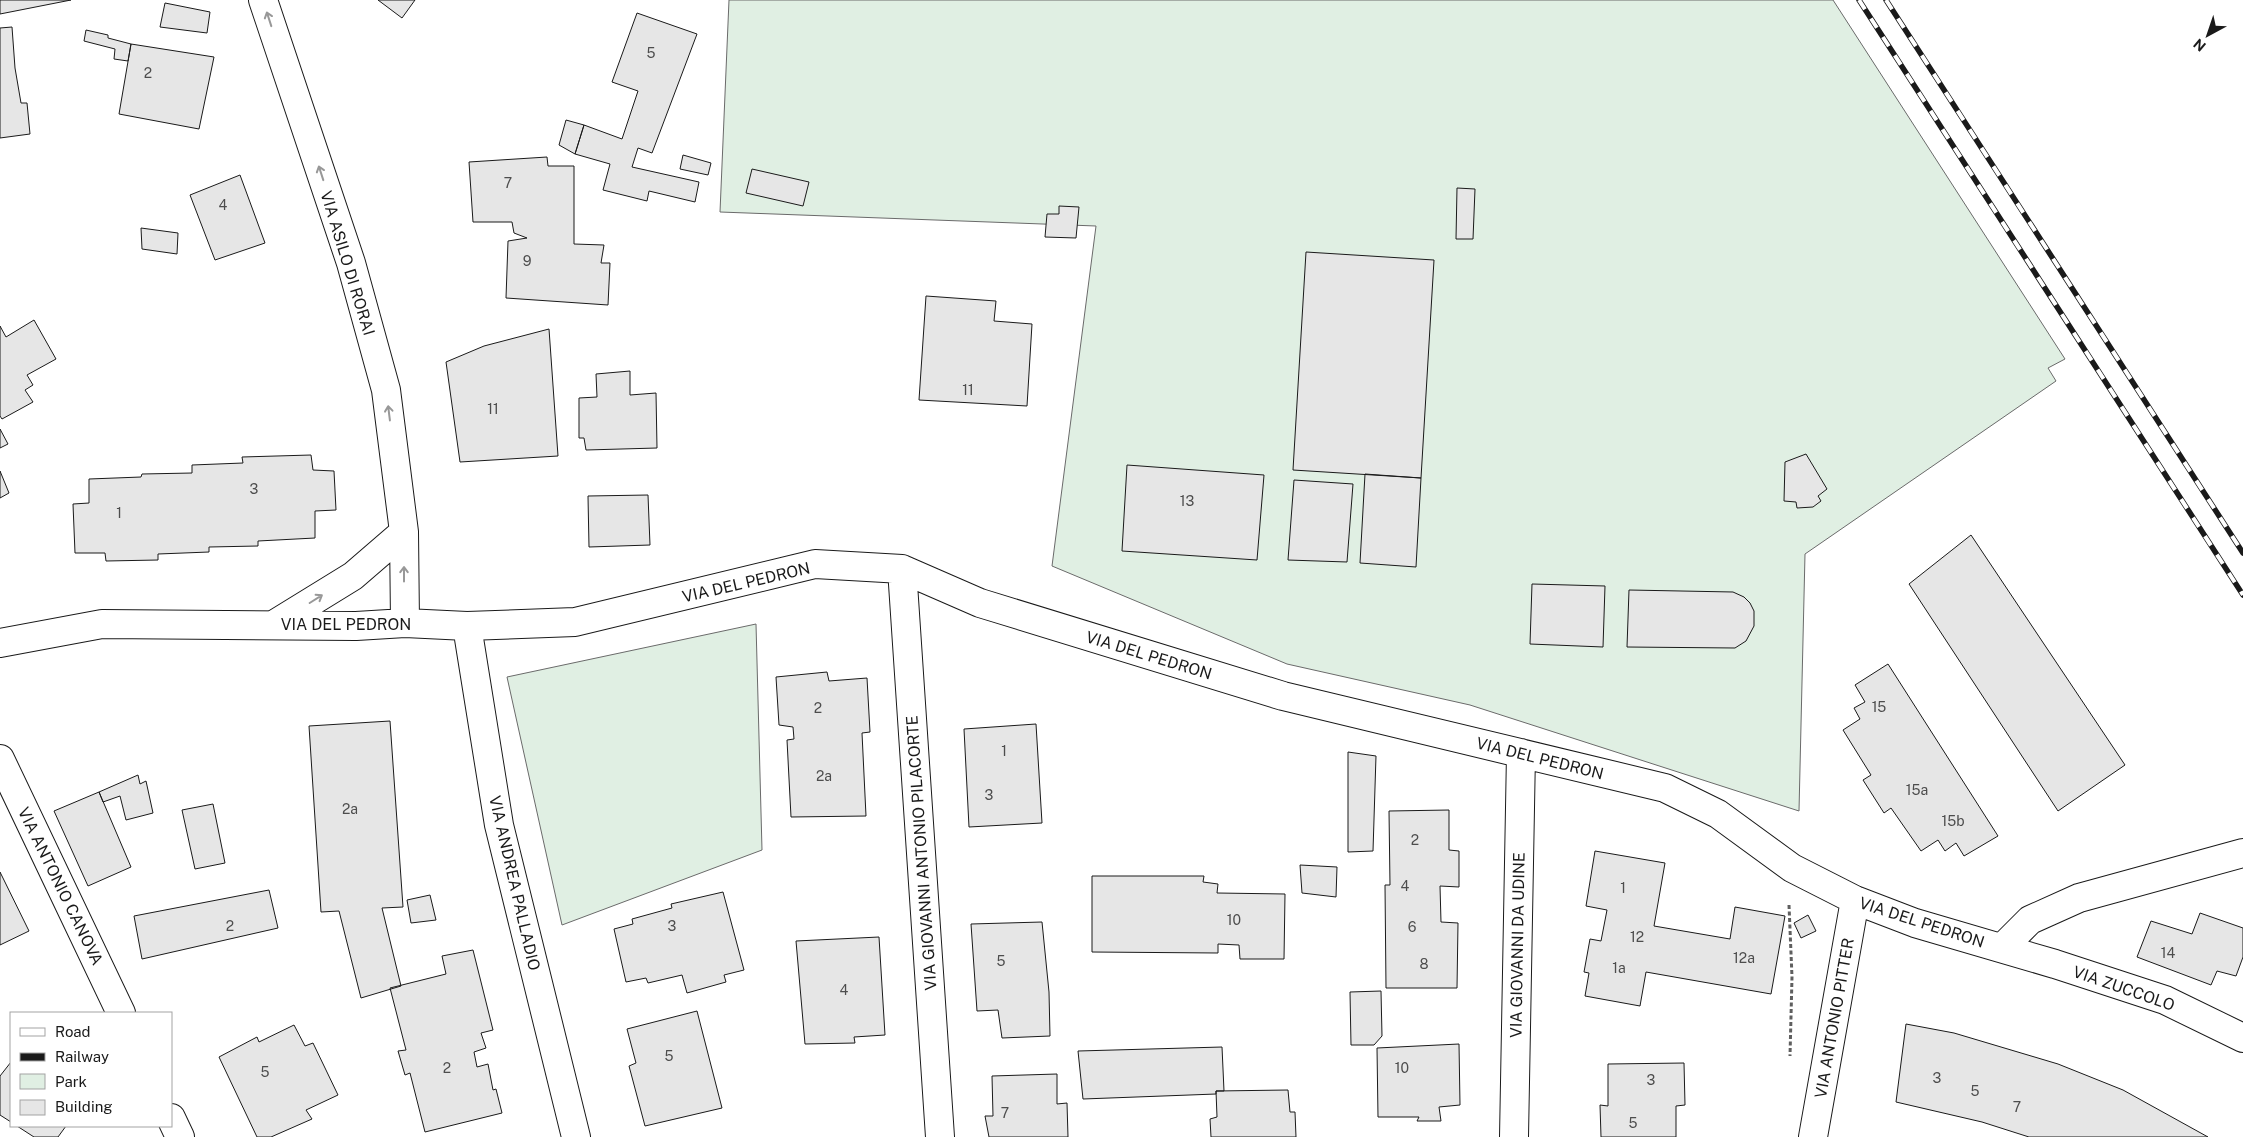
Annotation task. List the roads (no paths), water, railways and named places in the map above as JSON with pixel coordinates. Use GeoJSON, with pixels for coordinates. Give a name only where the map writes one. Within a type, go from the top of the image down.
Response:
{"type":"FeatureCollection","features":[{"type":"Feature","properties":{"kind":"street","name":"VIA ASILO DI RORAI"},"geometry":{"type":"LineString","coordinates":[[263,0],[351,263],[386,390],[404,532],[404,623]]}},
{"type":"Feature","properties":{"kind":"street"},"geometry":{"type":"LineString","coordinates":[[275,624],[353,576],[404,532]]}},
{"type":"Feature","properties":{"kind":"street","name":"VIA DEL PEDRON"},"geometry":{"type":"LineString","coordinates":[[0,643],[102,624],[356,626],[404,623],[467,626],[575,622],[815,564],[902,569],[980,603],[1283,696],[1665,788],[1718,814],[1792,868],[1855,900],[1916,923],[2002,948],[2030,920],[2079,898],[2243,853]]}},
{"type":"Feature","properties":{"kind":"street","name":"VIA GIOVANNI ANTONIO PILACORTE"},"geometry":{"type":"LineString","coordinates":[[902,569],[940,1137]]}},
{"type":"Feature","properties":{"kind":"street","name":"VIA ANDREA PALLADIO"},"geometry":{"type":"LineString","coordinates":[[467,626],[499,825],[576,1137]]}},
{"type":"Feature","properties":{"kind":"street","name":"VIA GIOVANNI DA UDINE"},"geometry":{"type":"LineString","coordinates":[[1514,1137],[1521,753]]}},
{"type":"Feature","properties":{"kind":"street","name":"VIA ANTONIO CANOVA"},"geometry":{"type":"LineString","coordinates":[[0,759],[121,1012]]}},
{"type":"Feature","properties":{"kind":"street","name":"VIA ANTONIO PITTER"},"geometry":{"type":"LineString","coordinates":[[1813,1137],[1855,900]]}},
{"type":"Feature","properties":{"kind":"street","name":"VIA ZUCCOLO"},"geometry":{"type":"LineString","coordinates":[[2002,948],[2165,1000],[2243,1038]]}},
{"type":"Feature","properties":{"kind":"street"},"geometry":{"type":"LineString","coordinates":[[172,1120],[180,1137]]}},
{"type":"Feature","properties":{"kind":"railway"},"geometry":{"type":"LineString","coordinates":[[1859,0],[2243,595]]}},
{"type":"Feature","properties":{"kind":"railway"},"geometry":{"type":"LineString","coordinates":[[1886,0],[2243,553]]}}]}
